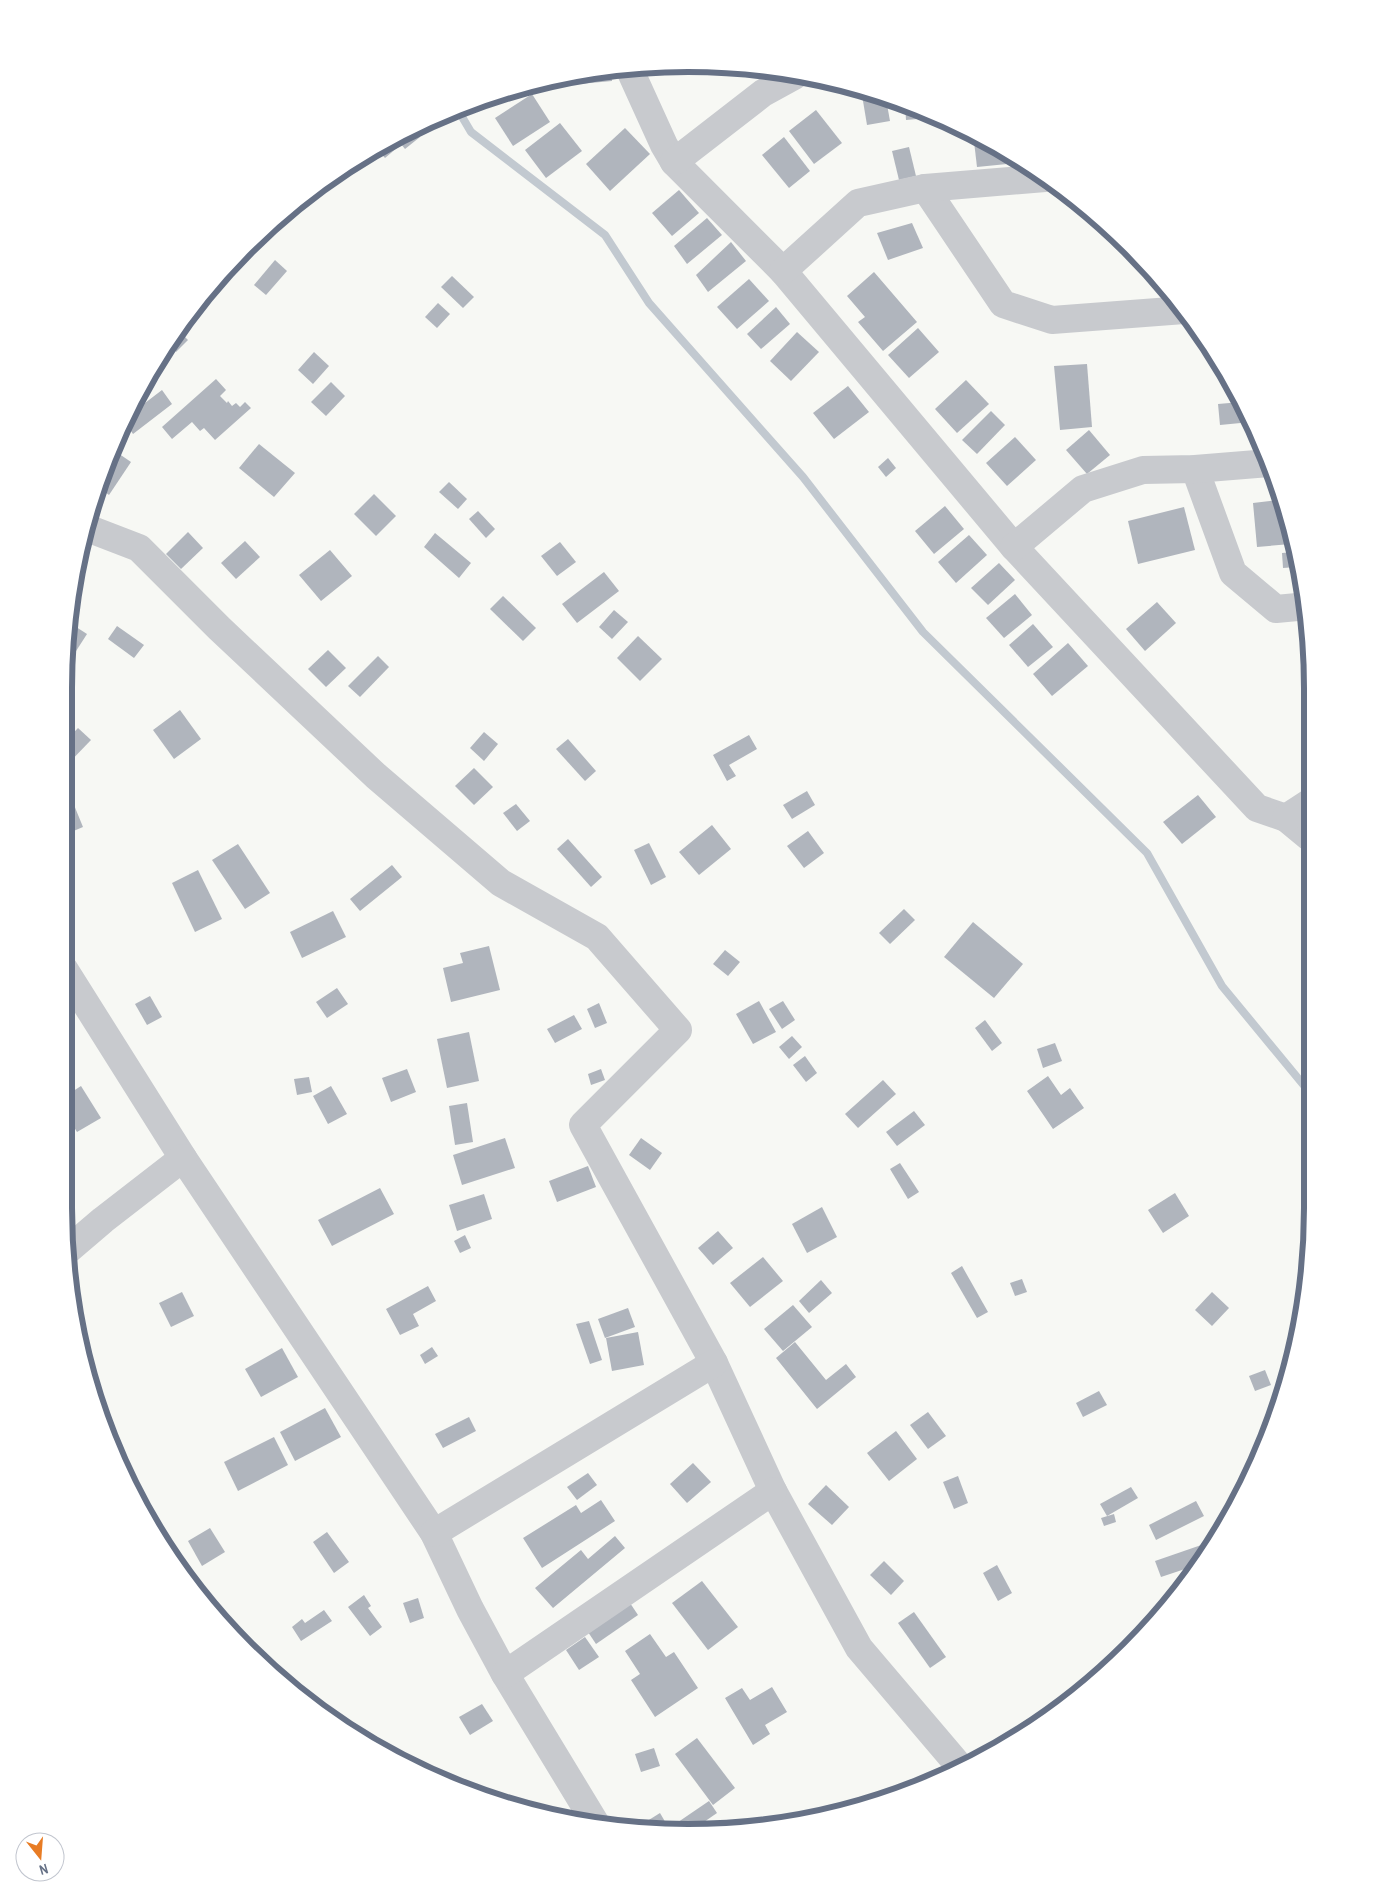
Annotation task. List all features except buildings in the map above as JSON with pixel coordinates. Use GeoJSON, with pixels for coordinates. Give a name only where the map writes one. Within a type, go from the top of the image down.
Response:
{"type":"FeatureCollection","features":[{"type":"Feature","properties":{"kind":"street"},"geometry":{"type":"LineString","coordinates":[[632,76],[664,145],[674,162],[782,271],[1014,548],[1257,808],[1286,818],[1304,833]]}},
{"type":"Feature","properties":{"kind":"street"},"geometry":{"type":"LineString","coordinates":[[674,162],[763,93],[786,81]]}},
{"type":"Feature","properties":{"kind":"street"},"geometry":{"type":"LineString","coordinates":[[782,271],[858,203],[925,188],[1035,179]]}},
{"type":"Feature","properties":{"kind":"street"},"geometry":{"type":"LineString","coordinates":[[925,188],[1003,304],[1052,320],[1174,311]]}},
{"type":"Feature","properties":{"kind":"street"},"geometry":{"type":"LineString","coordinates":[[1014,548],[1083,489],[1143,470],[1262,464]]}},
{"type":"Feature","properties":{"kind":"street"},"geometry":{"type":"LineString","coordinates":[[1195,469],[1233,573],[1276,609],[1299,607]]}},
{"type":"Feature","properties":{"kind":"street"},"geometry":{"type":"LineString","coordinates":[[93,530],[139,548],[219,628],[369,770],[501,883],[598,937],[678,1030],[583,1125],[714,1363],[773,1491],[859,1648],[957,1763]]}},
{"type":"Feature","properties":{"kind":"street"},"geometry":{"type":"LineString","coordinates":[[1286,818],[1304,806]]}},
{"type":"Feature","properties":{"kind":"street"},"geometry":{"type":"LineString","coordinates":[[72,982],[183,1158],[434,1533],[470,1609],[505,1674],[591,1817]]}},
{"type":"Feature","properties":{"kind":"street"},"geometry":{"type":"LineString","coordinates":[[74,1244],[183,1158]]}},
{"type":"Feature","properties":{"kind":"street"},"geometry":{"type":"LineString","coordinates":[[434,1533],[714,1363]]}},
{"type":"Feature","properties":{"kind":"street"},"geometry":{"type":"LineString","coordinates":[[505,1674],[773,1491]]}},
{"type":"Feature","properties":{"kind":"waterway"},"geometry":{"type":"LineString","coordinates":[[461,116],[471,132],[605,235],[649,303],[803,477],[923,632],[1147,853],[1222,986],[1304,1086]]}}]}
